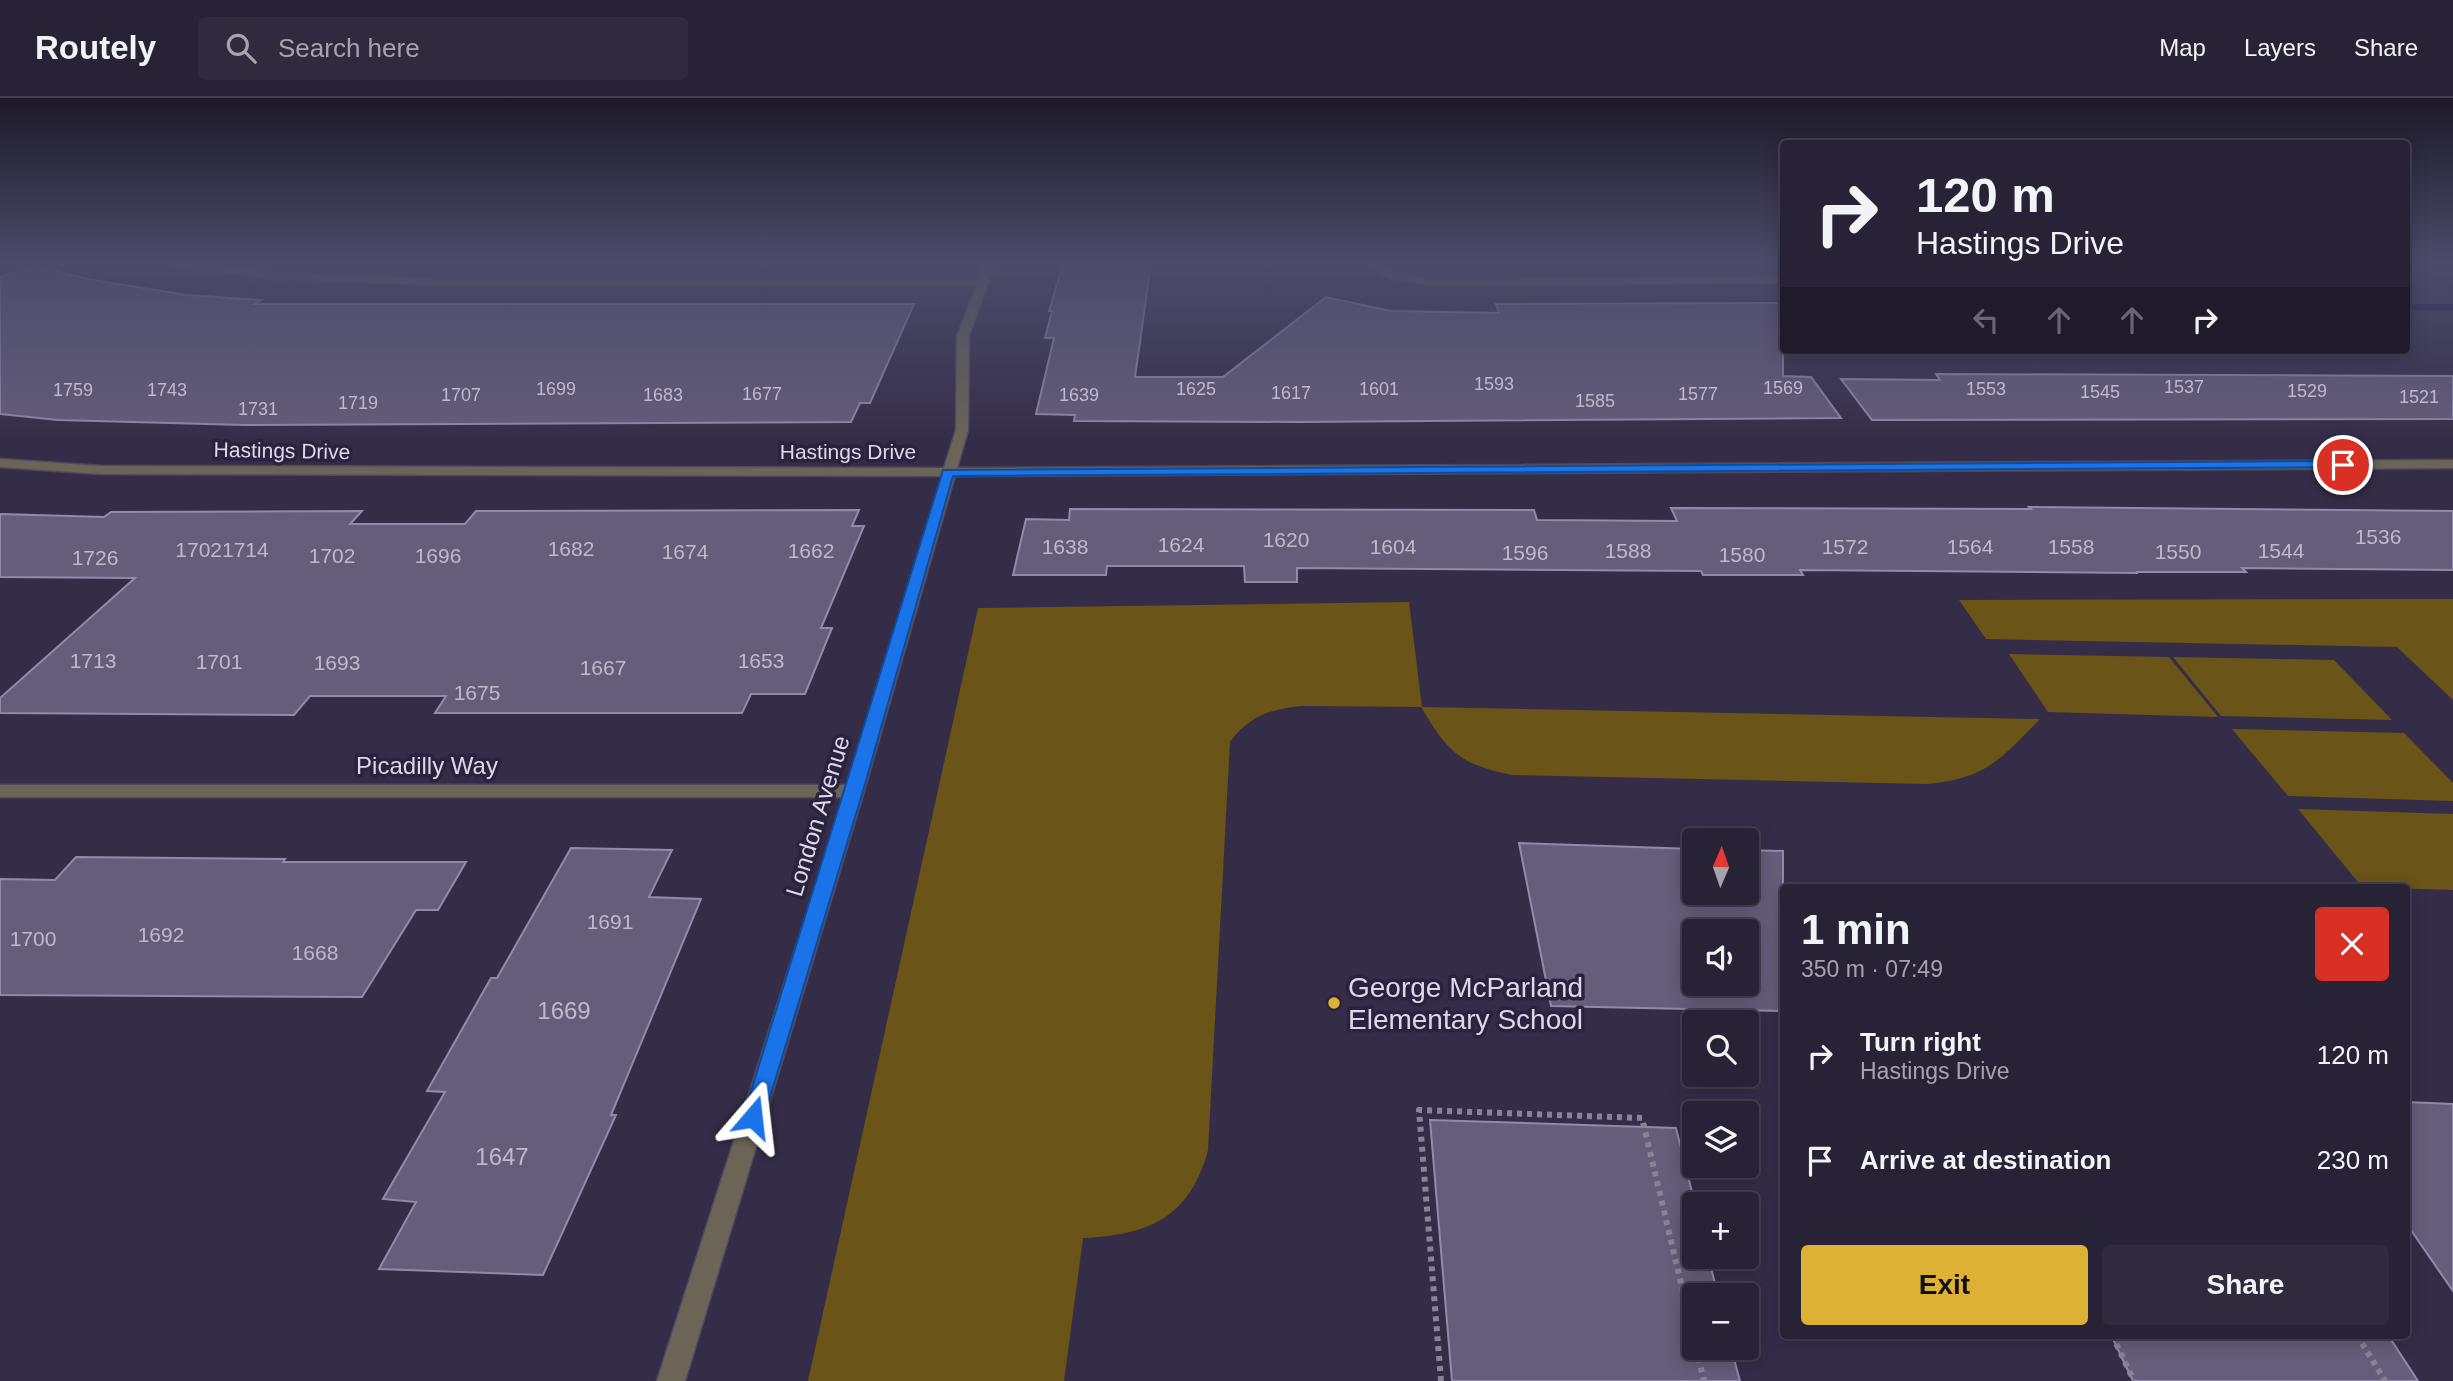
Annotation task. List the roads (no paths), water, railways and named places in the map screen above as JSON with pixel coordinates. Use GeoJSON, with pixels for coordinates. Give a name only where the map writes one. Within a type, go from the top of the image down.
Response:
{"type":"FeatureCollection","features":[{"type":"Feature","properties":{"kind":"street","name":"London Avenue"},"geometry":{"type":"LineString","coordinates":[[671,1381],[855,791],[962,430],[963,336],[967,324]]}},
{"type":"Feature","properties":{"kind":"street","name":"Hastings Drive"},"geometry":{"type":"LineString","coordinates":[[0,463],[101,470],[948,472],[2453,464]]}},
{"type":"Feature","properties":{"kind":"street","name":"Picadilly Way"},"geometry":{"type":"LineString","coordinates":[[0,790],[855,791]]}},
{"type":"Feature","properties":{"kind":"place","name":"George McParland Elementary School"},"geometry":{"type":"Point","coordinates":[1334,1003]}}]}
